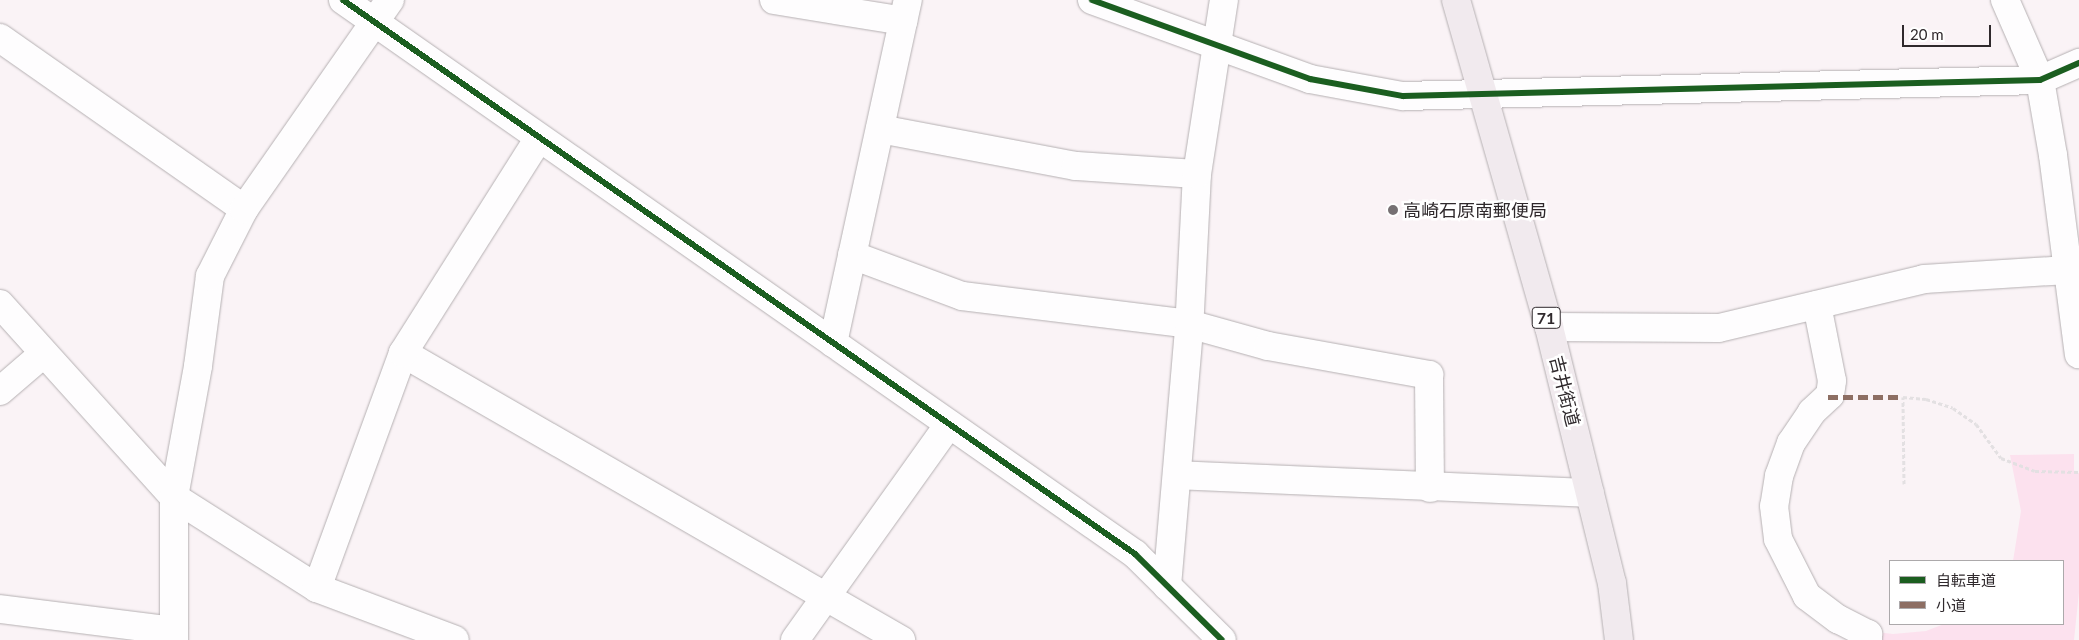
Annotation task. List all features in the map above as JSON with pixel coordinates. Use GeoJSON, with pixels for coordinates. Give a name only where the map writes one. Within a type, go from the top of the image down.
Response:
{"type":"FeatureCollection","features":[{"type":"Feature","properties":{"kind":"main road","name":"吉井街道"},"geometry":{"type":"LineString","coordinates":[[1456,0],[1549,327],[1612,583],[1619,640]]}},
{"type":"Feature","properties":{"kind":"street"},"geometry":{"type":"LineString","coordinates":[[343,0],[1135,554],[1222,640]]}},
{"type":"Feature","properties":{"kind":"street"},"geometry":{"type":"LineString","coordinates":[[0,609],[174,635],[174,497],[198,366],[210,276],[244,209],[390,0]]}},
{"type":"Feature","properties":{"kind":"street"},"geometry":{"type":"LineString","coordinates":[[774,0],[905,10],[833,343]]}},
{"type":"Feature","properties":{"kind":"street"},"geometry":{"type":"LineString","coordinates":[[1092,0],[1310,79],[1403,96],[2040,80],[2079,63]]}},
{"type":"Feature","properties":{"kind":"street"},"geometry":{"type":"LineString","coordinates":[[1167,586],[1189,324],[1197,174],[1215,46],[1224,0]]}},
{"type":"Feature","properties":{"kind":"street"},"geometry":{"type":"LineString","coordinates":[[2004,0],[2040,80],[2069,202],[2068,270],[2079,354]]}},
{"type":"Feature","properties":{"kind":"street"},"geometry":{"type":"LineString","coordinates":[[3,46],[244,209]]}},
{"type":"Feature","properties":{"kind":"street"},"geometry":{"type":"LineString","coordinates":[[880,129],[1076,166],[1197,174]]}},
{"type":"Feature","properties":{"kind":"street"},"geometry":{"type":"LineString","coordinates":[[317,588],[403,353],[539,138]]}},
{"type":"Feature","properties":{"kind":"street"},"geometry":{"type":"LineString","coordinates":[[852,255],[962,296],[1189,324],[1268,346],[1429,375],[1430,488]]}},
{"type":"Feature","properties":{"kind":"street"},"geometry":{"type":"LineString","coordinates":[[1549,327],[1720,328],[1924,279],[2068,270]]}},
{"type":"Feature","properties":{"kind":"street"},"geometry":{"type":"LineString","coordinates":[[0,304],[43,354],[174,497],[317,588],[450,639]]}},
{"type":"Feature","properties":{"kind":"street"},"geometry":{"type":"LineString","coordinates":[[1817,304],[1832,381],[1830,395],[1812,412],[1791,443],[1779,476],[1774,506],[1778,539],[1808,596],[1838,619],[1868,634],[1868,640]]}},
{"type":"Feature","properties":{"kind":"street"},"geometry":{"type":"LineString","coordinates":[[403,353],[901,640]]}},
{"type":"Feature","properties":{"kind":"street"},"geometry":{"type":"LineString","coordinates":[[0,391],[43,354]]}},
{"type":"Feature","properties":{"kind":"street"},"geometry":{"type":"LineString","coordinates":[[795,640],[949,424]]}},
{"type":"Feature","properties":{"kind":"street"},"geometry":{"type":"LineString","coordinates":[[1177,475],[1430,488],[1590,493]]}},
{"type":"Feature","properties":{"kind":"path"},"geometry":{"type":"LineString","coordinates":[[1904,484],[1903,397],[1926,399],[1952,408],[1976,424],[2001,458],[2035,471],[2079,472]]}},
{"type":"Feature","properties":{"kind":"shaded area"},"geometry":{"type":"Polygon","coordinates":[[[2074,454],[2074,473],[2079,473],[2079,592],[2074,640],[1876,640],[1876,632],[1893,634],[1926,631],[1941,625],[2064,625],[2064,560],[2013,560],[2021,511],[2010,455],[2074,454]]]}},
{"type":"Feature","properties":{"kind":"marked path"},"geometry":{"type":"LineString","coordinates":[[1828,397],[1903,397]]}},
{"type":"Feature","properties":{"kind":"cycle path"},"geometry":{"type":"LineString","coordinates":[[343,0],[1135,554],[1222,640]]}},
{"type":"Feature","properties":{"kind":"cycle path"},"geometry":{"type":"LineString","coordinates":[[1092,0],[1310,79],[1403,96],[2040,80],[2079,63]]}},
{"type":"Feature","properties":{"kind":"place","name":"高崎石原南郵便局"},"geometry":{"type":"Point","coordinates":[1393,210]}}]}
